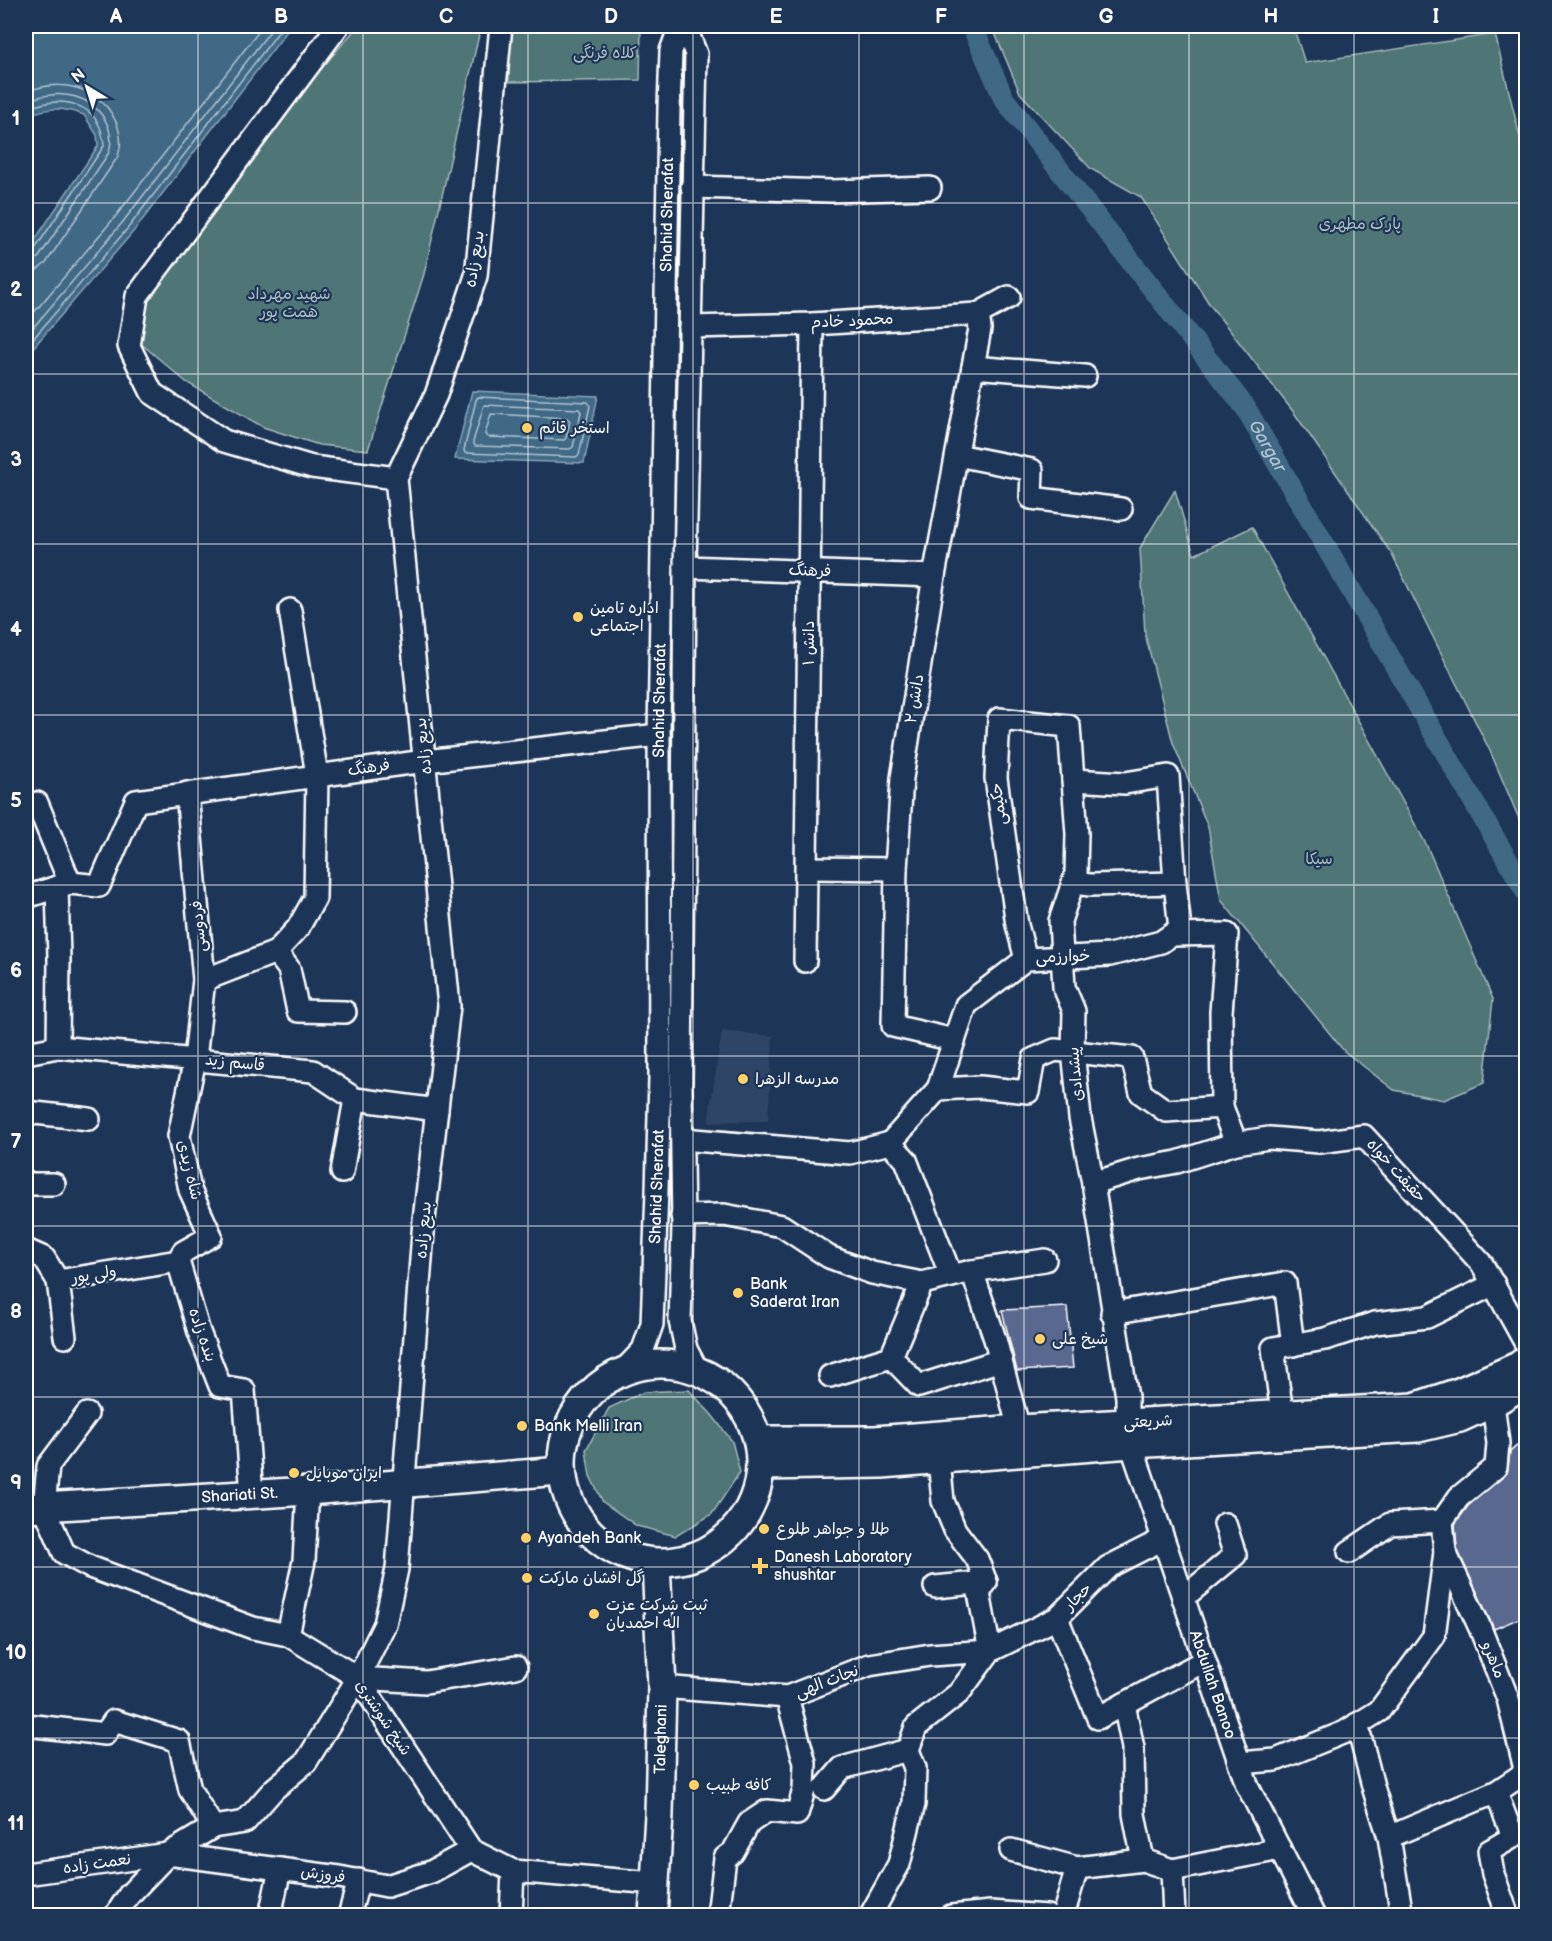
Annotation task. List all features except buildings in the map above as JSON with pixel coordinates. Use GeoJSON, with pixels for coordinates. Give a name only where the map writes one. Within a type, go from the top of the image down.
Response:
{"type":"FeatureCollection","features":[{"type":"Feature","properties":{"kind":"main road","name":"شریعتی"},"geometry":{"type":"LineString","coordinates":[[760,1453],[882,1464],[939,1460],[1282,1413],[1414,1407],[1460,1392],[1527,1360]]}},
{"type":"Feature","properties":{"kind":"main road"},"geometry":{"type":"LineString","coordinates":[[660,1364],[697,1370],[728,1389],[750,1418],[760,1453],[759,1487],[745,1518],[721,1544],[690,1559],[656,1563],[628,1558],[602,1545],[582,1525],[572,1508],[561,1471],[564,1440],[576,1411],[597,1387],[623,1371],[660,1364]]}},
{"type":"Feature","properties":{"kind":"main road","name":"شریعتی"},"geometry":{"type":"LineString","coordinates":[[760,1453],[874,1440],[1019,1429],[1129,1434],[1418,1428],[1460,1418],[1493,1403],[1527,1383]]}},
{"type":"Feature","properties":{"kind":"main road","name":"Shariati St."},"geometry":{"type":"LineString","coordinates":[[35,1508],[252,1495],[561,1471]]}},
{"type":"Feature","properties":{"kind":"main road","name":"Taleghani"},"geometry":{"type":"LineString","coordinates":[[653,1916],[659,1815],[662,1687],[656,1563]]}},
{"type":"Feature","properties":{"kind":"street"},"geometry":{"type":"LineString","coordinates":[[338,26],[137,296],[129,346],[153,393],[224,441],[312,467],[396,478]]}},
{"type":"Feature","properties":{"kind":"street","name":"بدیع زاده"},"geometry":{"type":"LineString","coordinates":[[213,1827],[245,1822],[274,1789],[306,1762],[358,1678],[385,1624],[397,1569],[424,1220],[449,1006],[396,478],[436,395],[476,276],[501,26]]}},
{"type":"Feature","properties":{"kind":"street","name":"Shahid Sherafat"},"geometry":{"type":"LineString","coordinates":[[623,1371],[643,1350],[652,1324],[660,1077],[659,735],[671,51],[680,26]]}},
{"type":"Feature","properties":{"kind":"street","name":"Shahid Sherafat"},"geometry":{"type":"LineString","coordinates":[[686,26],[696,54],[685,567],[680,1321],[686,1349],[697,1370]]}},
{"type":"Feature","properties":{"kind":"street"},"geometry":{"type":"LineString","coordinates":[[692,188],[831,191],[930,188]]}},
{"type":"Feature","properties":{"kind":"street"},"geometry":{"type":"LineString","coordinates":[[668,216],[692,217]]}},
{"type":"Feature","properties":{"kind":"street","name":"محمود خادم"},"geometry":{"type":"LineString","coordinates":[[690,327],[812,324],[978,314],[1009,297]]}},
{"type":"Feature","properties":{"kind":"street","name":"دانش ۲"},"geometry":{"type":"LineString","coordinates":[[954,1040],[893,1026],[896,869],[902,778],[934,576],[980,329],[978,314]]}},
{"type":"Feature","properties":{"kind":"street","name":"دانش ۱"},"geometry":{"type":"LineString","coordinates":[[805,961],[812,324]]}},
{"type":"Feature","properties":{"kind":"street"},"geometry":{"type":"LineString","coordinates":[[973,367],[1085,376]]}},
{"type":"Feature","properties":{"kind":"street"},"geometry":{"type":"LineString","coordinates":[[957,455],[1032,470],[1031,498],[1121,509]]}},
{"type":"Feature","properties":{"kind":"street","name":"فرهنگ"},"geometry":{"type":"LineString","coordinates":[[685,567],[934,576]]}},
{"type":"Feature","properties":{"kind":"street"},"geometry":{"type":"LineString","coordinates":[[204,980],[276,952],[298,928],[315,897],[317,775],[290,610]]}},
{"type":"Feature","properties":{"kind":"street","name":"حکیمی"},"geometry":{"type":"LineString","coordinates":[[1026,958],[1017,925],[996,778],[999,718],[1069,726]]}},
{"type":"Feature","properties":{"kind":"street","name":"پیشدادی"},"geometry":{"type":"LineString","coordinates":[[1069,726],[1077,834],[1076,874],[1060,921],[1064,987],[1074,1011],[1073,1051],[1080,1118],[1093,1183],[1127,1397],[1129,1434]]}},
{"type":"Feature","properties":{"kind":"street","name":"فرهنگ"},"geometry":{"type":"LineString","coordinates":[[64,885],[99,886],[136,801],[425,761],[659,735]]}},
{"type":"Feature","properties":{"kind":"street"},"geometry":{"type":"LineString","coordinates":[[1073,780],[1125,783],[1168,776],[1180,929],[1172,934]]}},
{"type":"Feature","properties":{"kind":"street","name":"فردوسی"},"geometry":{"type":"LineString","coordinates":[[187,793],[204,980],[195,1059]]}},
{"type":"Feature","properties":{"kind":"street"},"geometry":{"type":"LineString","coordinates":[[37,803],[64,885],[59,958],[58,1047]]}},
{"type":"Feature","properties":{"kind":"street"},"geometry":{"type":"LineString","coordinates":[[807,868],[896,869]]}},
{"type":"Feature","properties":{"kind":"street"},"geometry":{"type":"LineString","coordinates":[[1073,883],[1090,885],[1175,883]]}},
{"type":"Feature","properties":{"kind":"street"},"geometry":{"type":"LineString","coordinates":[[26,897],[64,885]]}},
{"type":"Feature","properties":{"kind":"street"},"geometry":{"type":"LineString","coordinates":[[1172,934],[1227,934],[1221,1012],[1222,1107],[1236,1143]]}},
{"type":"Feature","properties":{"kind":"street","name":"خوارزمی"},"geometry":{"type":"LineString","coordinates":[[938,1089],[966,1005],[1026,958],[1110,955],[1161,942],[1172,934]]}},
{"type":"Feature","properties":{"kind":"street"},"geometry":{"type":"LineString","coordinates":[[276,952],[289,969],[298,1011],[345,1012]]}},
{"type":"Feature","properties":{"kind":"street","name":"قاسم زید"},"geometry":{"type":"LineString","coordinates":[[26,1053],[58,1047],[313,1071],[355,1099],[437,1110]]}},
{"type":"Feature","properties":{"kind":"street"},"geometry":{"type":"LineString","coordinates":[[681,1139],[850,1153],[890,1143],[938,1089],[980,1087],[1028,1092],[1034,1059],[1055,1050],[1132,1058],[1141,1093],[1166,1111],[1222,1107]]}},
{"type":"Feature","properties":{"kind":"street","name":"شاه زیدی"},"geometry":{"type":"LineString","coordinates":[[178,1261],[183,1251],[212,1236],[190,1190],[179,1136],[195,1059]]}},
{"type":"Feature","properties":{"kind":"street"},"geometry":{"type":"LineString","coordinates":[[342,1172],[355,1099]]}},
{"type":"Feature","properties":{"kind":"street"},"geometry":{"type":"LineString","coordinates":[[26,1112],[89,1119]]}},
{"type":"Feature","properties":{"kind":"street","name":"حقیقت خواه"},"geometry":{"type":"LineString","coordinates":[[1093,1183],[1138,1169],[1177,1162],[1236,1143],[1269,1138],[1319,1142],[1364,1136],[1482,1264],[1527,1344]]}},
{"type":"Feature","properties":{"kind":"street"},"geometry":{"type":"LineString","coordinates":[[890,1143],[906,1160],[951,1276]]}},
{"type":"Feature","properties":{"kind":"street"},"geometry":{"type":"LineString","coordinates":[[26,1184],[54,1184]]}},
{"type":"Feature","properties":{"kind":"street"},"geometry":{"type":"LineString","coordinates":[[682,1216],[724,1215],[782,1226],[829,1257],[872,1273],[922,1283],[972,1271],[1045,1260]]}},
{"type":"Feature","properties":{"kind":"street","name":"ولی پور"},"geometry":{"type":"LineString","coordinates":[[26,1250],[44,1258],[58,1281],[178,1261]]}},
{"type":"Feature","properties":{"kind":"street","name":"بنده زاده"},"geometry":{"type":"LineString","coordinates":[[178,1261],[199,1332],[220,1386],[244,1390],[252,1495]]}},
{"type":"Feature","properties":{"kind":"street"},"geometry":{"type":"LineString","coordinates":[[972,1271],[1001,1360],[1019,1429]]}},
{"type":"Feature","properties":{"kind":"street"},"geometry":{"type":"LineString","coordinates":[[58,1281],[65,1337]]}},
{"type":"Feature","properties":{"kind":"street"},"geometry":{"type":"LineString","coordinates":[[830,1376],[891,1357],[922,1283]]}},
{"type":"Feature","properties":{"kind":"street"},"geometry":{"type":"LineString","coordinates":[[1112,1313],[1285,1283],[1293,1345]]}},
{"type":"Feature","properties":{"kind":"street"},"geometry":{"type":"LineString","coordinates":[[1282,1413],[1273,1348],[1325,1339],[1375,1323],[1427,1317],[1494,1284]]}},
{"type":"Feature","properties":{"kind":"street"},"geometry":{"type":"LineString","coordinates":[[891,1357],[919,1386],[1001,1360]]}},
{"type":"Feature","properties":{"kind":"street"},"geometry":{"type":"LineString","coordinates":[[1239,1763],[1276,1760],[1345,1732],[1379,1711],[1434,1636],[1445,1552],[1442,1521],[1459,1497],[1496,1467],[1498,1443],[1493,1403]]}},
{"type":"Feature","properties":{"kind":"street"},"geometry":{"type":"LineString","coordinates":[[35,1508],[48,1466],[87,1414]]}},
{"type":"Feature","properties":{"kind":"street","name":"Abdullah Banoo"},"geometry":{"type":"LineString","coordinates":[[1129,1434],[1247,1785],[1314,1916]]}},
{"type":"Feature","properties":{"kind":"street"},"geometry":{"type":"LineString","coordinates":[[939,1460],[944,1501],[955,1530],[977,1559],[986,1582]]}},
{"type":"Feature","properties":{"kind":"street"},"geometry":{"type":"LineString","coordinates":[[288,1635],[304,1561],[308,1491]]}},
{"type":"Feature","properties":{"kind":"street","name":"شیخ شوشتری"},"geometry":{"type":"LineString","coordinates":[[35,1508],[64,1553],[90,1567],[253,1628],[288,1635],[358,1678],[471,1850]]}},
{"type":"Feature","properties":{"kind":"street"},"geometry":{"type":"LineString","coordinates":[[1349,1552],[1390,1524],[1442,1521]]}},
{"type":"Feature","properties":{"kind":"street"},"geometry":{"type":"LineString","coordinates":[[1183,1598],[1235,1555],[1225,1524]]}},
{"type":"Feature","properties":{"kind":"street","name":"حجار"},"geometry":{"type":"LineString","coordinates":[[990,1651],[1057,1618],[1108,1567],[1163,1539]]}},
{"type":"Feature","properties":{"kind":"street","name":"ماهرو"},"geometry":{"type":"LineString","coordinates":[[1445,1552],[1480,1628],[1508,1699],[1526,1772]]}},
{"type":"Feature","properties":{"kind":"street"},"geometry":{"type":"LineString","coordinates":[[935,1587],[986,1582]]}},
{"type":"Feature","properties":{"kind":"street"},"geometry":{"type":"LineString","coordinates":[[870,1916],[899,1864],[914,1804],[915,1768],[908,1750],[916,1727],[959,1693],[990,1651],[979,1593],[986,1582]]}},
{"type":"Feature","properties":{"kind":"street"},"geometry":{"type":"LineString","coordinates":[[1057,1618],[1098,1718],[1204,1661]]}},
{"type":"Feature","properties":{"kind":"street","name":"نجات الهی"},"geometry":{"type":"LineString","coordinates":[[662,1687],[787,1697],[869,1665],[930,1655],[990,1651]]}},
{"type":"Feature","properties":{"kind":"street"},"geometry":{"type":"LineString","coordinates":[[358,1678],[426,1682],[516,1667]]}},
{"type":"Feature","properties":{"kind":"street"},"geometry":{"type":"LineString","coordinates":[[718,1916],[725,1858],[733,1852],[748,1823],[767,1811],[797,1814],[804,1790],[805,1763],[787,1697]]}},
{"type":"Feature","properties":{"kind":"street"},"geometry":{"type":"LineString","coordinates":[[1124,1704],[1133,1748],[1134,1814],[1143,1860]]}},
{"type":"Feature","properties":{"kind":"street"},"geometry":{"type":"LineString","coordinates":[[26,1725],[105,1734],[114,1721],[179,1741],[190,1790],[213,1827],[168,1854],[129,1894],[115,1916]]}},
{"type":"Feature","properties":{"kind":"street"},"geometry":{"type":"LineString","coordinates":[[1357,1724],[1389,1838],[1401,1916]]}},
{"type":"Feature","properties":{"kind":"street"},"geometry":{"type":"LineString","coordinates":[[824,1789],[842,1768],[908,1750]]}},
{"type":"Feature","properties":{"kind":"street"},"geometry":{"type":"LineString","coordinates":[[1389,1838],[1496,1792],[1526,1772]]}},
{"type":"Feature","properties":{"kind":"street"},"geometry":{"type":"LineString","coordinates":[[1496,1792],[1513,1837],[1489,1851],[1493,1874],[1508,1916]]}},
{"type":"Feature","properties":{"kind":"street"},"geometry":{"type":"LineString","coordinates":[[1011,1850],[1077,1868],[1143,1860],[1172,1870],[1280,1849]]}},
{"type":"Feature","properties":{"kind":"street"},"geometry":{"type":"LineString","coordinates":[[471,1850],[513,1871],[654,1883]]}},
{"type":"Feature","properties":{"kind":"street","name":"فروزش"},"geometry":{"type":"LineString","coordinates":[[168,1854],[359,1880],[387,1886],[431,1872],[471,1850]]}},
{"type":"Feature","properties":{"kind":"street","name":"نعمت زاده"},"geometry":{"type":"LineString","coordinates":[[26,1874],[168,1854]]}},
{"type":"Feature","properties":{"kind":"street"},"geometry":{"type":"LineString","coordinates":[[1063,1916],[1077,1868]]}},
{"type":"Feature","properties":{"kind":"street"},"geometry":{"type":"LineString","coordinates":[[270,1916],[280,1869]]}},
{"type":"Feature","properties":{"kind":"street"},"geometry":{"type":"LineString","coordinates":[[1172,1870],[1174,1916]]}},
{"type":"Feature","properties":{"kind":"street"},"geometry":{"type":"LineString","coordinates":[[512,1916],[513,1871]]}},
{"type":"Feature","properties":{"kind":"street"},"geometry":{"type":"LineString","coordinates":[[349,1916],[359,1880]]}},
{"type":"Feature","properties":{"kind":"street"},"geometry":{"type":"LineString","coordinates":[[951,1916],[991,1912],[1047,1916]]}},
{"type":"Feature","properties":{"kind":"shaded area","name":"مدرسه الزهرا"},"geometry":{"type":"Polygon","coordinates":[[[722,1031],[773,1036],[768,1121],[708,1122],[722,1031]]]}},
{"type":"Feature","properties":{"kind":"green space","name":"شهید مهرداد همت پور"},"geometry":{"type":"Polygon","coordinates":[[[358,26],[481,26],[424,274],[368,450],[319,445],[263,427],[186,382],[138,341],[141,300],[273,125],[358,26]]]}},
{"type":"Feature","properties":{"kind":"green space","name":"کلاه فرنگی"},"geometry":{"type":"Polygon","coordinates":[[[510,26],[641,26],[640,80],[509,82],[510,26]]]}},
{"type":"Feature","properties":{"kind":"green space","name":"پارک مطهری"},"geometry":{"type":"Polygon","coordinates":[[[992,26],[1293,26],[1305,63],[1495,34],[1526,162],[1526,835],[1490,751],[1391,553],[1295,414],[1210,305],[1141,197],[1091,169],[1020,93],[992,26]]]}},
{"type":"Feature","properties":{"kind":"green space","name":"سیکا"},"geometry":{"type":"Polygon","coordinates":[[[1175,490],[1194,555],[1252,527],[1426,844],[1493,999],[1484,1083],[1444,1100],[1394,1090],[1344,1051],[1221,900],[1208,827],[1173,743],[1145,634],[1140,548],[1175,490]]]}},
{"type":"Feature","properties":{"kind":"green space"},"geometry":{"type":"Polygon","coordinates":[[[689,1390],[732,1441],[740,1472],[712,1514],[676,1536],[637,1526],[603,1502],[590,1476],[586,1450],[609,1408],[644,1392],[689,1390]]]}},
{"type":"Feature","properties":{"kind":"water"},"geometry":{"type":"Polygon","coordinates":[[[26,26],[291,26],[133,232],[26,356],[26,253],[98,146],[97,135],[84,115],[55,109],[26,116],[26,26]]]}},
{"type":"Feature","properties":{"kind":"water","name":"استخر قائم"},"geometry":{"type":"Polygon","coordinates":[[[472,391],[598,396],[584,463],[455,459],[472,391]]]}},
{"type":"Feature","properties":{"kind":"waterway","name":"Gargar"},"geometry":{"type":"LineString","coordinates":[[972,26],[1004,99],[1245,407],[1526,892]]}},
{"type":"Feature","properties":{"kind":"place","name":"استخر قائم"},"geometry":{"type":"Point","coordinates":[527,428]}},
{"type":"Feature","properties":{"kind":"place","name":"اداره تامین اجتماعی"},"geometry":{"type":"Point","coordinates":[578,617]}},
{"type":"Feature","properties":{"kind":"place","name":"مدرسه الزهرا"},"geometry":{"type":"Point","coordinates":[743,1079]}},
{"type":"Feature","properties":{"kind":"place","name":"Bank Saderat Iran"},"geometry":{"type":"Point","coordinates":[738,1293]}},
{"type":"Feature","properties":{"kind":"place","name":"شیخ علی"},"geometry":{"type":"Point","coordinates":[1040,1339]}},
{"type":"Feature","properties":{"kind":"place","name":"Bank Melli Iran"},"geometry":{"type":"Point","coordinates":[522,1426]}},
{"type":"Feature","properties":{"kind":"place","name":"ایران موبایل"},"geometry":{"type":"Point","coordinates":[294,1473]}},
{"type":"Feature","properties":{"kind":"place","name":"طلا و جواهر طلوع"},"geometry":{"type":"Point","coordinates":[764,1529]}},
{"type":"Feature","properties":{"kind":"place","name":"Ayandeh Bank"},"geometry":{"type":"Point","coordinates":[526,1538]}},
{"type":"Feature","properties":{"kind":"place","name":"Danesh Laboratory shushtar"},"geometry":{"type":"Point","coordinates":[760,1566]}},
{"type":"Feature","properties":{"kind":"place","name":"گل افشان مارکت"},"geometry":{"type":"Point","coordinates":[527,1578]}},
{"type":"Feature","properties":{"kind":"place","name":"ثبت شرکت عزت اله احمدیان"},"geometry":{"type":"Point","coordinates":[594,1614]}},
{"type":"Feature","properties":{"kind":"place","name":"کافه طبیب"},"geometry":{"type":"Point","coordinates":[694,1785]}}]}
